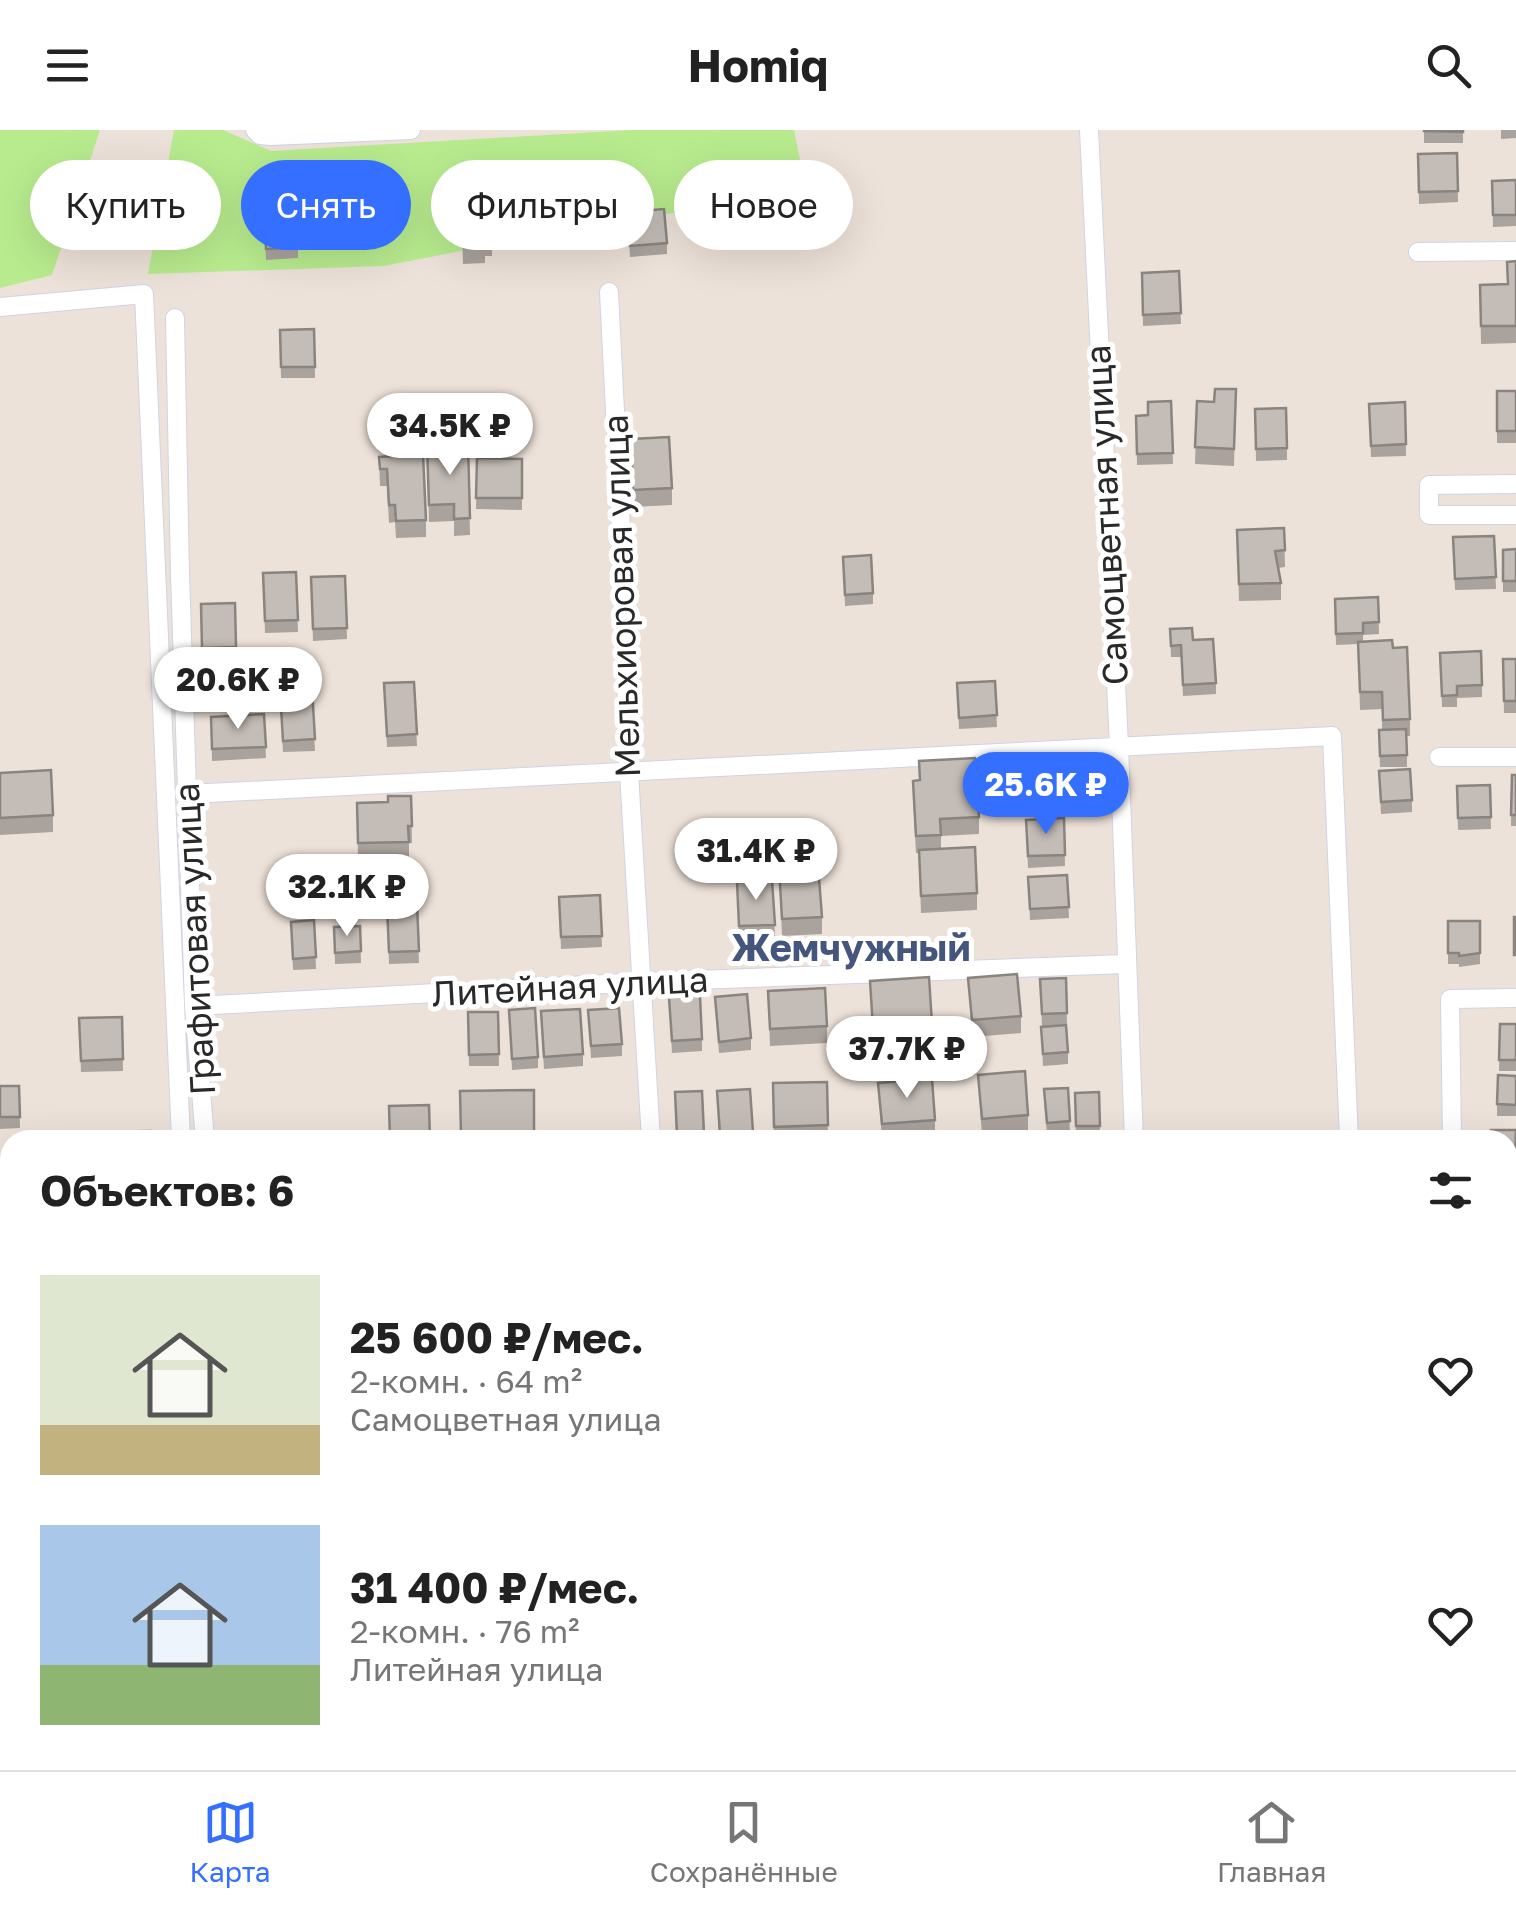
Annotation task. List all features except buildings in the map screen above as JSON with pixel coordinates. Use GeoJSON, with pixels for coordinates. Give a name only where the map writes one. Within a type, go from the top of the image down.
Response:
{"type":"FeatureCollection","features":[{"type":"Feature","properties":{"kind":"street"},"geometry":{"type":"LineString","coordinates":[[255,130],[270,136],[410,130]]}},
{"type":"Feature","properties":{"kind":"street","name":"Самоцветная улица"},"geometry":{"type":"LineString","coordinates":[[1089,130],[1133,1130]]}},
{"type":"Feature","properties":{"kind":"street"},"geometry":{"type":"LineString","coordinates":[[1418,252],[1516,251]]}},
{"type":"Feature","properties":{"kind":"street","name":"Мельхиоровая улица"},"geometry":{"type":"LineString","coordinates":[[609,292],[629,773],[651,1130]]}},
{"type":"Feature","properties":{"kind":"street"},"geometry":{"type":"LineString","coordinates":[[0,307],[144,294],[181,1130]]}},
{"type":"Feature","properties":{"kind":"street","name":"Графитовая улица"},"geometry":{"type":"LineString","coordinates":[[176,318],[194,1006],[204,1130]]}},
{"type":"Feature","properties":{"kind":"street"},"geometry":{"type":"LineString","coordinates":[[1516,484],[1429,484],[1428,516],[1516,515]]}},
{"type":"Feature","properties":{"kind":"street"},"geometry":{"type":"LineString","coordinates":[[189,794],[1332,736],[1350,1130]]}},
{"type":"Feature","properties":{"kind":"street"},"geometry":{"type":"LineString","coordinates":[[1439,758],[1516,758]]}},
{"type":"Feature","properties":{"kind":"street","name":"Литейная улица"},"geometry":{"type":"LineString","coordinates":[[194,1006],[644,982],[1125,964]]}},
{"type":"Feature","properties":{"kind":"street"},"geometry":{"type":"LineString","coordinates":[[1452,1130],[1450,999],[1516,998]]}},
{"type":"Feature","properties":{"kind":"green space"},"geometry":{"type":"Polygon","coordinates":[[[0,130],[100,130],[90,160],[30,160],[30,250],[60,250],[52,275],[0,288],[0,130]]]}},
{"type":"Feature","properties":{"kind":"green space"},"geometry":{"type":"Polygon","coordinates":[[[174,130],[223,130],[271,151],[632,130],[794,130],[800,160],[674,160],[674,213],[654,216],[654,160],[431,160],[431,250],[466,250],[384,266],[148,274],[152,250],[221,250],[221,160],[169,160],[174,130]]]}},
{"type":"Feature","properties":{"kind":"district","name":"Жемчужный"},"geometry":{"type":"Point","coordinates":[851,948]}}]}
